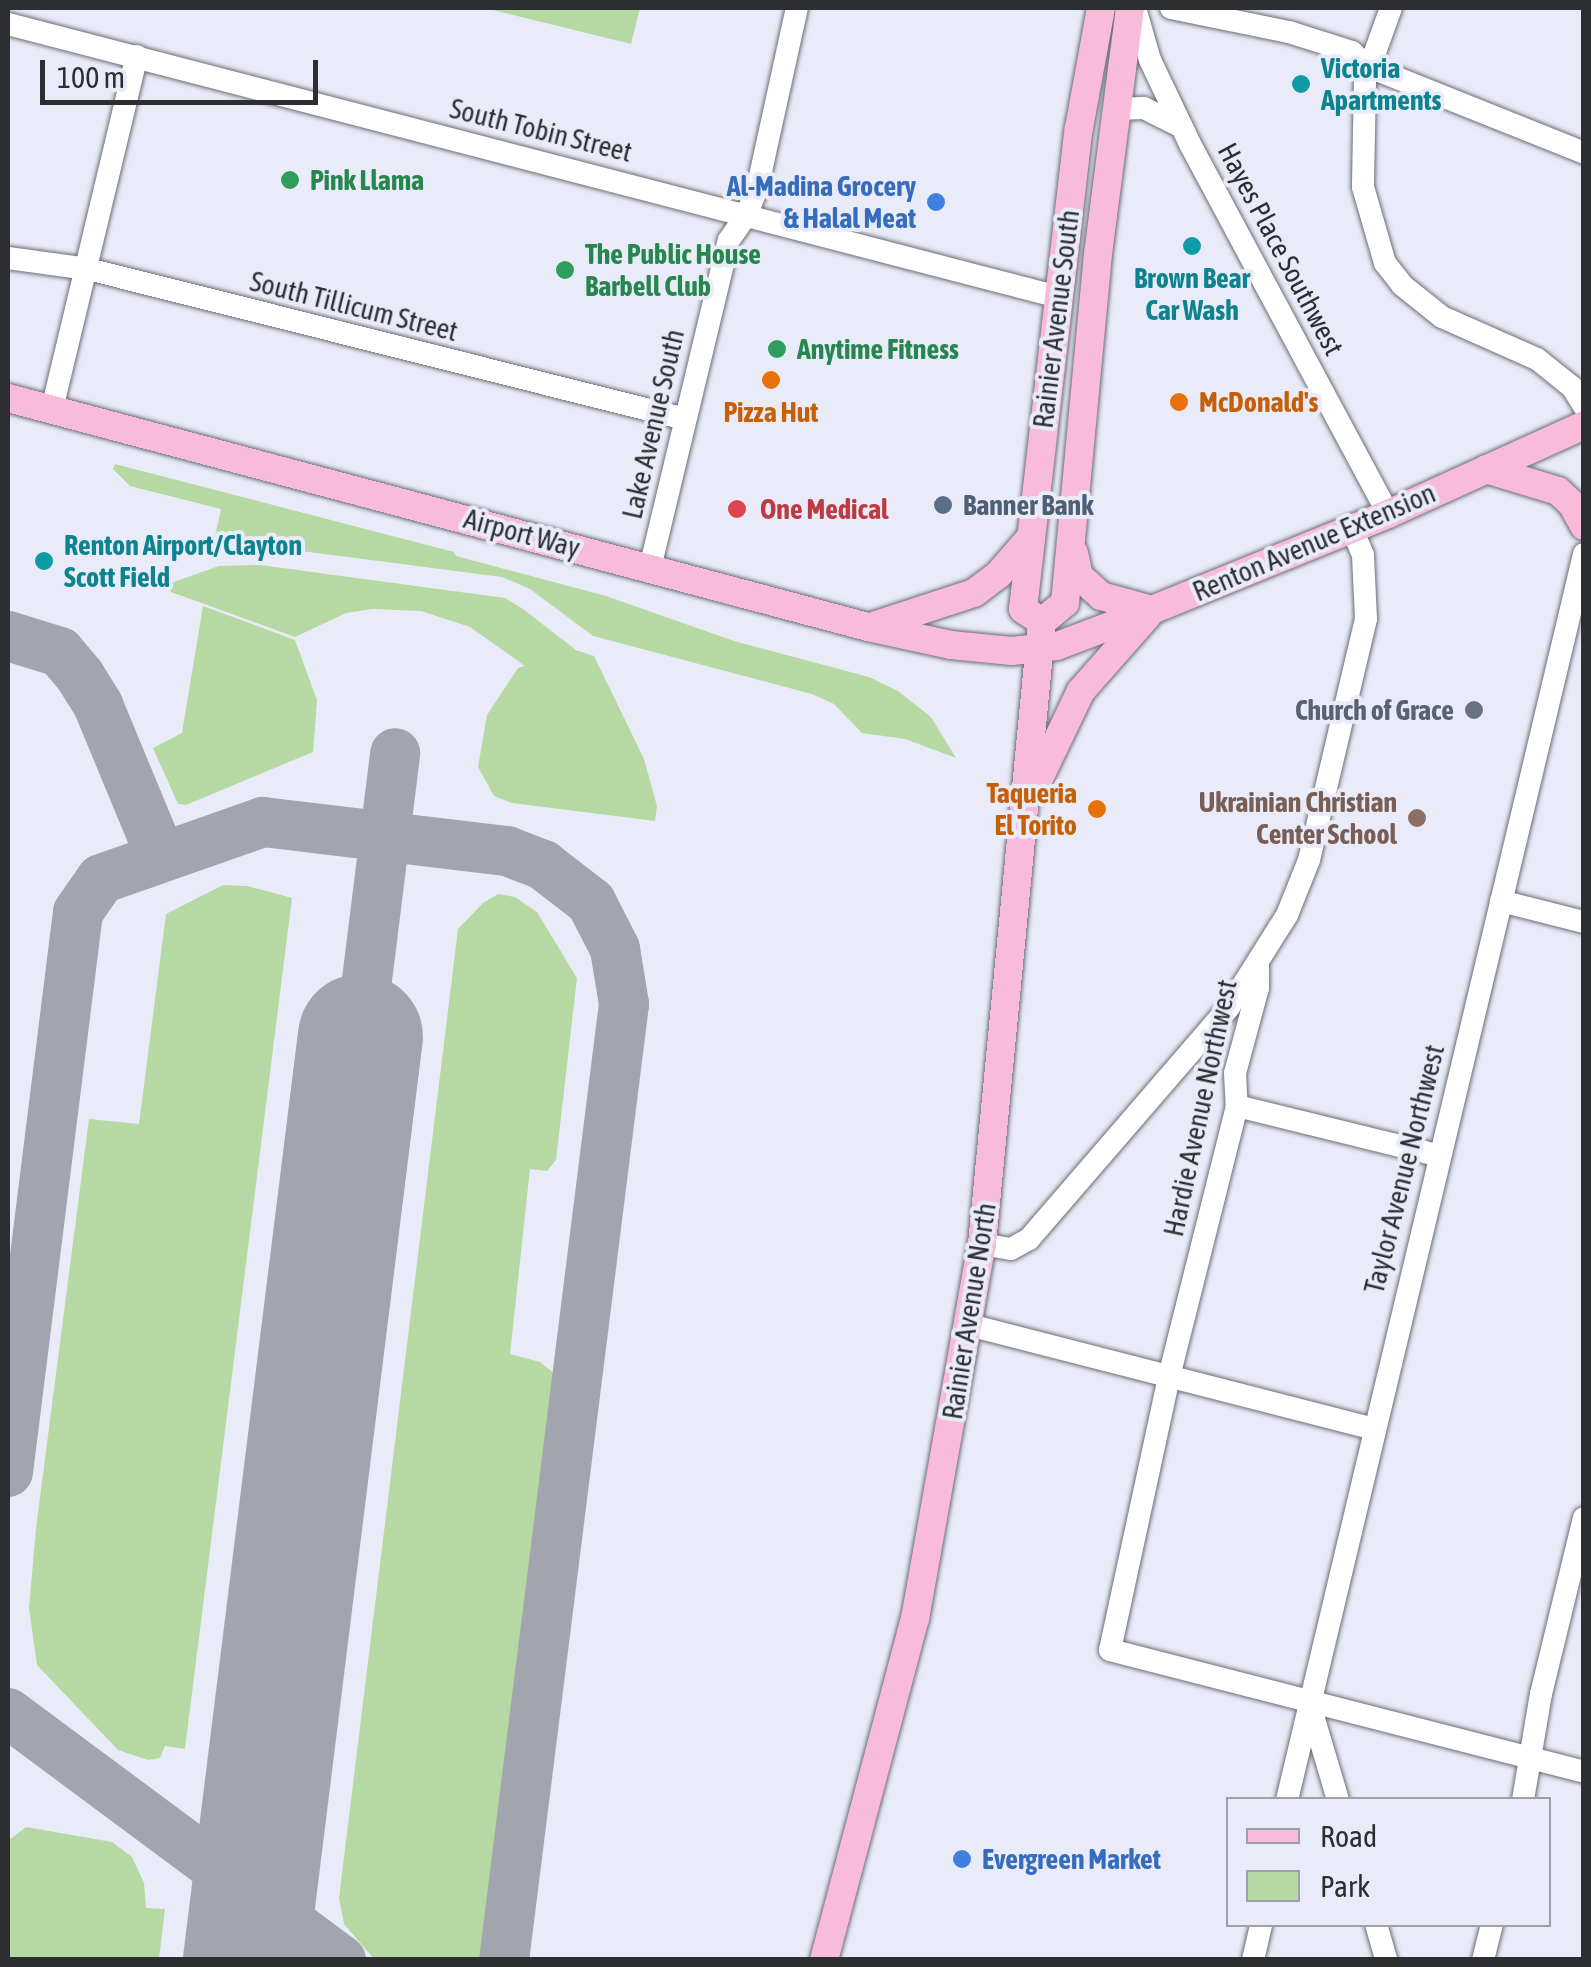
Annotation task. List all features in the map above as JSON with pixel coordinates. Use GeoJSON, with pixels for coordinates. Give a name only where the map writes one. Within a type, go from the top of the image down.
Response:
{"type":"FeatureCollection","features":[{"type":"Feature","properties":{"kind":"main road","name":"Rainier Avenue South"},"geometry":{"type":"LineString","coordinates":[[1101,8],[1079,128],[1023,610],[1041,636],[1065,603],[1116,109],[1132,8]]}},
{"type":"Feature","properties":{"kind":"main road","name":"Airport Way"},"geometry":{"type":"LineString","coordinates":[[8,398],[868,627],[969,648],[1041,636]]}},
{"type":"Feature","properties":{"kind":"main road","name":"Renton Avenue Extension"},"geometry":{"type":"LineString","coordinates":[[1041,636],[1152,610],[1388,514],[1584,425]]}},
{"type":"Feature","properties":{"kind":"main road"},"geometry":{"type":"LineString","coordinates":[[1486,469],[1558,491],[1572,504],[1584,526]]}},
{"type":"Feature","properties":{"kind":"main road"},"geometry":{"type":"LineString","coordinates":[[868,627],[942,607],[974,593],[999,574],[1030,537]]}},
{"type":"Feature","properties":{"kind":"main road"},"geometry":{"type":"LineString","coordinates":[[1025,806],[1081,692],[1152,610],[1116,602],[1089,587],[1079,576],[1071,542]]}},
{"type":"Feature","properties":{"kind":"main road","name":"Rainier Avenue North"},"geometry":{"type":"LineString","coordinates":[[824,1960],[915,1619],[969,1325],[982,1244],[1041,636]]}},
{"type":"Feature","properties":{"kind":"street","name":"Lake Avenue South"},"geometry":{"type":"LineString","coordinates":[[650,568],[729,240],[747,214],[758,185],[797,8]]}},
{"type":"Feature","properties":{"kind":"street","name":"Hayes Place Southwest"},"geometry":{"type":"LineString","coordinates":[[1132,8],[1150,60],[1182,127],[1388,514]]}},
{"type":"Feature","properties":{"kind":"street"},"geometry":{"type":"LineString","coordinates":[[1171,8],[1288,32],[1352,52],[1367,66],[1584,153]]}},
{"type":"Feature","properties":{"kind":"street"},"geometry":{"type":"LineString","coordinates":[[1391,8],[1367,66],[1363,187],[1385,263],[1402,285],[1442,317],[1536,359],[1572,387],[1584,406]]}},
{"type":"Feature","properties":{"kind":"street","name":"South Tobin Street"},"geometry":{"type":"LineString","coordinates":[[8,24],[1058,297]]}},
{"type":"Feature","properties":{"kind":"street"},"geometry":{"type":"LineString","coordinates":[[52,410],[137,56]]}},
{"type":"Feature","properties":{"kind":"street"},"geometry":{"type":"LineString","coordinates":[[1116,109],[1144,108],[1182,127]]}},
{"type":"Feature","properties":{"kind":"street","name":"South Tillicum Street"},"geometry":{"type":"LineString","coordinates":[[8,258],[88,269],[685,420]]}},
{"type":"Feature","properties":{"kind":"street","name":"Hardie Avenue Northwest"},"geometry":{"type":"LineString","coordinates":[[1308,1700],[1110,1650],[1169,1377],[1237,1106],[1235,1073],[1258,988],[1258,965],[1287,915],[1309,860],[1366,618],[1363,555],[1352,529]]}},
{"type":"Feature","properties":{"kind":"street","name":"Taylor Avenue Northwest"},"geometry":{"type":"LineString","coordinates":[[1288,1797],[1437,1155],[1574,638],[1584,554]]}},
{"type":"Feature","properties":{"kind":"street"},"geometry":{"type":"LineString","coordinates":[[1502,901],[1584,922]]}},
{"type":"Feature","properties":{"kind":"street"},"geometry":{"type":"LineString","coordinates":[[982,1244],[1010,1249],[1029,1239],[1229,1007],[1258,965]]}},
{"type":"Feature","properties":{"kind":"street"},"geometry":{"type":"LineString","coordinates":[[1237,1106],[1437,1155]]}},
{"type":"Feature","properties":{"kind":"street"},"geometry":{"type":"LineString","coordinates":[[969,1325],[1373,1429]]}},
{"type":"Feature","properties":{"kind":"street"},"geometry":{"type":"LineString","coordinates":[[1524,1797],[1541,1694],[1584,1518]]}},
{"type":"Feature","properties":{"kind":"street"},"geometry":{"type":"LineString","coordinates":[[1308,1700],[1584,1772]]}},
{"type":"Feature","properties":{"kind":"street"},"geometry":{"type":"LineString","coordinates":[[1308,1700],[1337,1797]]}},
{"type":"Feature","properties":{"kind":"street"},"geometry":{"type":"LineString","coordinates":[[1253,1960],[1260,1927]]}},
{"type":"Feature","properties":{"kind":"street"},"geometry":{"type":"LineString","coordinates":[[1377,1927],[1386,1960]]}},
{"type":"Feature","properties":{"kind":"street"},"geometry":{"type":"LineString","coordinates":[[1483,1960],[1491,1927]]}},
{"type":"Feature","properties":{"kind":"green space"},"geometry":{"type":"Polygon","coordinates":[[[485,8],[640,8],[631,44],[485,8]]]}},
{"type":"Feature","properties":{"kind":"green space"},"geometry":{"type":"Polygon","coordinates":[[[115,464],[454,552],[456,556],[606,596],[734,641],[869,677],[898,691],[931,717],[956,758],[905,739],[862,733],[834,704],[812,694],[593,636],[530,589],[502,577],[278,548],[218,546],[214,542],[221,509],[130,486],[113,469],[115,464]]]}},
{"type":"Feature","properties":{"kind":"green space"},"geometry":{"type":"Polygon","coordinates":[[[260,565],[505,598],[523,609],[576,650],[594,656],[644,759],[657,806],[655,821],[512,803],[494,796],[478,767],[487,715],[518,668],[525,666],[470,627],[421,611],[372,609],[346,613],[295,637],[171,592],[165,585],[219,566],[260,565]]]}},
{"type":"Feature","properties":{"kind":"green space"},"geometry":{"type":"Polygon","coordinates":[[[203,606],[295,640],[317,700],[313,752],[186,805],[178,804],[153,748],[182,733],[203,606]]]}},
{"type":"Feature","properties":{"kind":"green space"},"geometry":{"type":"Polygon","coordinates":[[[223,885],[247,886],[292,898],[185,1749],[165,1746],[160,1758],[148,1760],[118,1750],[37,1665],[29,1608],[89,1119],[139,1124],[166,914],[223,885]]]}},
{"type":"Feature","properties":{"kind":"green space"},"geometry":{"type":"Polygon","coordinates":[[[498,894],[515,897],[537,912],[577,978],[556,1160],[547,1171],[530,1169],[510,1354],[540,1362],[555,1374],[482,1959],[374,1959],[344,1924],[339,1898],[458,929],[483,903],[498,894]]]}},
{"type":"Feature","properties":{"kind":"green space"},"geometry":{"type":"Polygon","coordinates":[[[26,1827],[112,1842],[132,1857],[144,1883],[146,1908],[165,1909],[159,1959],[8,1959],[8,1841],[26,1827]]]}},
{"type":"Feature","properties":{"kind":"taxiway"},"geometry":{"type":"LineString","coordinates":[[8,636],[60,652],[80,676],[98,705],[161,857]]}},
{"type":"Feature","properties":{"kind":"taxiway"},"geometry":{"type":"LineString","coordinates":[[360,1036],[395,753]]}},
{"type":"Feature","properties":{"kind":"taxiway"},"geometry":{"type":"LineString","coordinates":[[8,1472],[78,912],[101,879],[263,822],[507,851],[543,865],[591,902],[615,949],[624,1004],[504,1960]]}},
{"type":"Feature","properties":{"kind":"taxiway"},"geometry":{"type":"LineString","coordinates":[[8,1713],[341,1960]]}},
{"type":"Feature","properties":{"kind":"runway"},"geometry":{"type":"LineString","coordinates":[[245,1960],[360,1036]]}},
{"type":"Feature","properties":{"kind":"place","name":"Victoria Apartments"},"geometry":{"type":"Point","coordinates":[1301,84]}},
{"type":"Feature","properties":{"kind":"place","name":"Pink Llama"},"geometry":{"type":"Point","coordinates":[290,180]}},
{"type":"Feature","properties":{"kind":"place","name":"Al-Madina Grocery & Halal Meat"},"geometry":{"type":"Point","coordinates":[936,202]}},
{"type":"Feature","properties":{"kind":"place","name":"Brown Bear Car Wash"},"geometry":{"type":"Point","coordinates":[1192,246]}},
{"type":"Feature","properties":{"kind":"place","name":"The Public House Barbell Club"},"geometry":{"type":"Point","coordinates":[565,270]}},
{"type":"Feature","properties":{"kind":"place","name":"Anytime Fitness"},"geometry":{"type":"Point","coordinates":[777,349]}},
{"type":"Feature","properties":{"kind":"place","name":"Pizza Hut"},"geometry":{"type":"Point","coordinates":[771,380]}},
{"type":"Feature","properties":{"kind":"place","name":"McDonald's"},"geometry":{"type":"Point","coordinates":[1179,402]}},
{"type":"Feature","properties":{"kind":"place","name":"Banner Bank"},"geometry":{"type":"Point","coordinates":[943,505]}},
{"type":"Feature","properties":{"kind":"place","name":"One Medical"},"geometry":{"type":"Point","coordinates":[737,509]}},
{"type":"Feature","properties":{"kind":"place","name":"Renton Airport/Clayton Scott Field"},"geometry":{"type":"Point","coordinates":[44,561]}},
{"type":"Feature","properties":{"kind":"place","name":"Church of Grace"},"geometry":{"type":"Point","coordinates":[1474,710]}},
{"type":"Feature","properties":{"kind":"place","name":"Taqueria El Torito"},"geometry":{"type":"Point","coordinates":[1097,809]}},
{"type":"Feature","properties":{"kind":"place","name":"Ukrainian Christian Center School"},"geometry":{"type":"Point","coordinates":[1417,818]}},
{"type":"Feature","properties":{"kind":"place","name":"Evergreen Market"},"geometry":{"type":"Point","coordinates":[962,1859]}}]}
